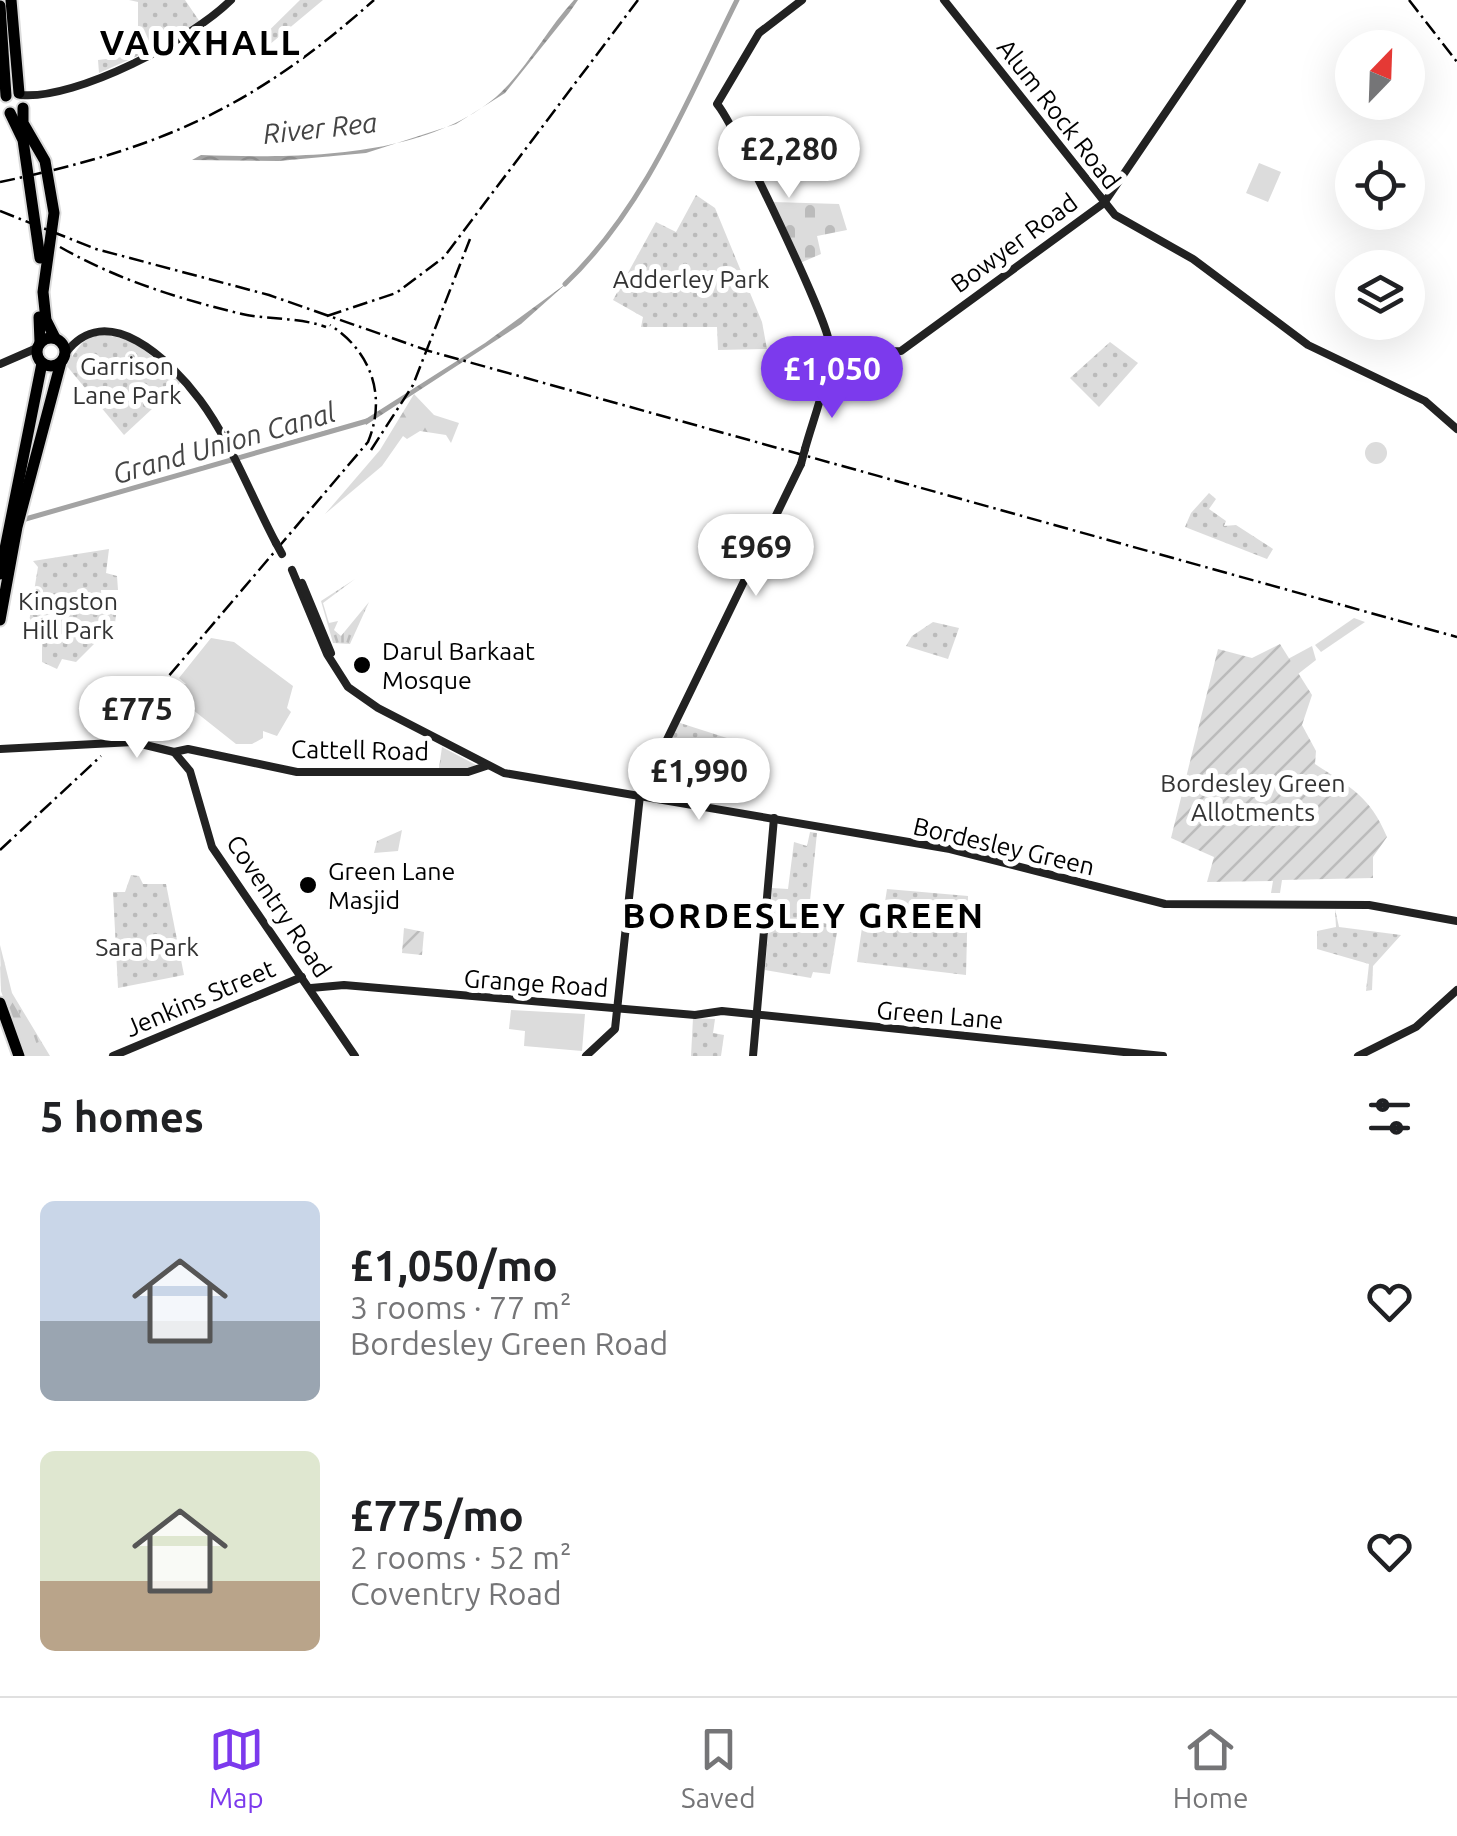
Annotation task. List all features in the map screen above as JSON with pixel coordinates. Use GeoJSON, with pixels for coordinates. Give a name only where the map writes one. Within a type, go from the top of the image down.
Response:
{"type":"FeatureCollection","features":[{"type":"Feature","properties":{"kind":"highway"},"geometry":{"type":"LineString","coordinates":[[0,574],[45,424],[63,348],[46,320],[44,292],[54,214],[43,155],[25,126],[17,102],[11,0]]}},
{"type":"Feature","properties":{"kind":"highway"},"geometry":{"type":"LineString","coordinates":[[0,6],[39,230],[40,354],[0,620]]}},
{"type":"Feature","properties":{"kind":"highway"},"geometry":{"type":"LineString","coordinates":[[40,354],[63,348]]}},
{"type":"Feature","properties":{"kind":"highway"},"geometry":{"type":"LineString","coordinates":[[40,354],[63,348]]}},
{"type":"Feature","properties":{"kind":"highway"},"geometry":{"type":"LineString","coordinates":[[26,440],[31,445],[38,443],[45,424]]}},
{"type":"Feature","properties":{"kind":"highway"},"geometry":{"type":"LineString","coordinates":[[0,1003],[15,1056]]}},
{"type":"Feature","properties":{"kind":"highway"},"geometry":{"type":"LineString","coordinates":[[0,1028],[15,1056]]}},
{"type":"Feature","properties":{"kind":"main road"},"geometry":{"type":"LineString","coordinates":[[17,102],[110,73],[158,52],[216,15],[231,0]]}},
{"type":"Feature","properties":{"kind":"main road"},"geometry":{"type":"LineString","coordinates":[[586,1056],[613,1034],[619,1009],[640,795],[801,464],[828,353],[823,326],[768,199],[718,104],[759,33],[802,0]]}},
{"type":"Feature","properties":{"kind":"main road","name":"Alum Rock Road"},"geometry":{"type":"LineString","coordinates":[[944,0],[1104,203],[1125,222],[1205,267],[1308,345],[1425,401],[1457,429]]}},
{"type":"Feature","properties":{"kind":"main road","name":"Bowyer Road"},"geometry":{"type":"LineString","coordinates":[[828,353],[900,350],[1104,203],[1242,0]]}},
{"type":"Feature","properties":{"kind":"main road"},"geometry":{"type":"LineString","coordinates":[[63,348],[102,330],[143,344],[201,401],[312,608],[333,662],[358,696],[486,766]]}},
{"type":"Feature","properties":{"kind":"main road"},"geometry":{"type":"LineString","coordinates":[[0,364],[18,356],[40,354]]}},
{"type":"Feature","properties":{"kind":"main road"},"geometry":{"type":"LineString","coordinates":[[0,747],[133,742],[156,744],[174,752]]}},
{"type":"Feature","properties":{"kind":"main road","name":"Cattell Road"},"geometry":{"type":"LineString","coordinates":[[174,752],[188,749],[296,772],[468,772],[486,766]]}},
{"type":"Feature","properties":{"kind":"main road","name":"Coventry Road"},"geometry":{"type":"LineString","coordinates":[[174,752],[196,784],[212,846],[354,1056]]}},
{"type":"Feature","properties":{"kind":"main road","name":"Bordesley Green"},"geometry":{"type":"LineString","coordinates":[[486,766],[962,851],[1165,904],[1369,905],[1457,920]]}},
{"type":"Feature","properties":{"kind":"main road"},"geometry":{"type":"LineString","coordinates":[[753,1056],[774,818]]}},
{"type":"Feature","properties":{"kind":"main road","name":"Jenkins Street"},"geometry":{"type":"LineString","coordinates":[[113,1056],[302,977]]}},
{"type":"Feature","properties":{"kind":"main road","name":"Grange Road"},"geometry":{"type":"LineString","coordinates":[[311,988],[344,985],[619,1009],[714,1015],[722,1011],[757,1017]]}},
{"type":"Feature","properties":{"kind":"main road"},"geometry":{"type":"LineString","coordinates":[[1358,1056],[1416,1027],[1457,990]]}},
{"type":"Feature","properties":{"kind":"main road","name":"Green Lane"},"geometry":{"type":"LineString","coordinates":[[757,1017],[1162,1056]]}},
{"type":"Feature","properties":{"kind":"green space"},"geometry":{"type":"Polygon","coordinates":[[[129,0],[185,0],[200,22],[174,40],[99,73],[98,60],[122,57],[138,38],[138,2],[129,0]]]}},
{"type":"Feature","properties":{"kind":"green space"},"geometry":{"type":"Polygon","coordinates":[[[300,0],[323,0],[251,60],[246,53],[300,0]]]}},
{"type":"Feature","properties":{"kind":"green space"},"geometry":{"type":"Polygon","coordinates":[[[1259,163],[1281,172],[1268,202],[1246,193],[1259,163]]]}},
{"type":"Feature","properties":{"kind":"green space","name":"Adderley Park"},"geometry":{"type":"Polygon","coordinates":[[[696,195],[715,208],[762,322],[767,349],[718,350],[717,327],[641,327],[643,317],[613,300],[656,222],[676,232],[696,195]]]}},
{"type":"Feature","properties":{"kind":"green space"},"geometry":{"type":"Polygon","coordinates":[[[773,202],[839,204],[847,230],[817,236],[821,254],[800,263],[773,202]]]}},
{"type":"Feature","properties":{"kind":"green space","name":"Garrison Lane Park"},"geometry":{"type":"Polygon","coordinates":[[[97,333],[134,341],[181,382],[124,435],[66,365],[82,343],[97,333]]]}},
{"type":"Feature","properties":{"kind":"green space"},"geometry":{"type":"Polygon","coordinates":[[[1110,342],[1138,363],[1099,407],[1070,378],[1110,342]]]}},
{"type":"Feature","properties":{"kind":"green space"},"geometry":{"type":"Polygon","coordinates":[[[414,394],[434,415],[459,423],[451,443],[446,435],[420,431],[407,439],[403,436],[382,466],[325,514],[380,450],[414,394]]]}},
{"type":"Feature","properties":{"kind":"green space"},"geometry":{"type":"Polygon","coordinates":[[[1376,442],[1384,445],[1384,461],[1376,464],[1368,461],[1365,453],[1368,445],[1376,442]]]}},
{"type":"Feature","properties":{"kind":"green space"},"geometry":{"type":"Polygon","coordinates":[[[1209,493],[1216,499],[1209,509],[1226,521],[1224,526],[1236,525],[1273,549],[1267,559],[1185,527],[1191,513],[1209,493]]]}},
{"type":"Feature","properties":{"kind":"green space","name":"Kingston Hill Park"},"geometry":{"type":"Polygon","coordinates":[[[109,549],[106,573],[117,576],[118,590],[101,590],[102,605],[117,608],[115,623],[76,662],[62,659],[57,669],[42,662],[42,643],[29,622],[38,567],[33,561],[109,549]]]}},
{"type":"Feature","properties":{"kind":"green space"},"geometry":{"type":"Polygon","coordinates":[[[355,579],[323,603],[329,623],[338,621],[334,630],[341,636],[369,602],[350,644],[333,643],[321,601],[355,579]]]}},
{"type":"Feature","properties":{"kind":"green space"},"geometry":{"type":"Polygon","coordinates":[[[1354,618],[1365,622],[1321,652],[1315,645],[1354,618]]]}},
{"type":"Feature","properties":{"kind":"green space"},"geometry":{"type":"Polygon","coordinates":[[[933,622],[959,628],[948,659],[906,646],[912,636],[933,622]]]}},
{"type":"Feature","properties":{"kind":"green space"},"geometry":{"type":"Polygon","coordinates":[[[211,638],[234,642],[293,686],[287,708],[291,712],[277,736],[263,731],[263,738],[252,744],[236,744],[178,698],[175,687],[186,684],[179,678],[211,638]]]}},
{"type":"Feature","properties":{"kind":"green space","name":"Bordesley Green Allotments"},"geometry":{"type":"Polygon","coordinates":[[[1280,644],[1312,695],[1302,725],[1316,751],[1315,764],[1366,802],[1387,837],[1373,857],[1373,878],[1282,880],[1280,893],[1271,893],[1273,881],[1207,882],[1214,857],[1171,838],[1218,649],[1252,658],[1280,644]]]}},
{"type":"Feature","properties":{"kind":"green space"},"geometry":{"type":"Polygon","coordinates":[[[1312,646],[1316,660],[1298,674],[1275,666],[1312,646]]]}},
{"type":"Feature","properties":{"kind":"green space"},"geometry":{"type":"Polygon","coordinates":[[[677,722],[758,748],[724,753],[691,747],[669,739],[677,722]]]}},
{"type":"Feature","properties":{"kind":"green space"},"geometry":{"type":"Polygon","coordinates":[[[442,747],[478,766],[478,768],[439,768],[442,747]]]}},
{"type":"Feature","properties":{"kind":"green space"},"geometry":{"type":"Polygon","coordinates":[[[402,830],[398,851],[374,853],[377,841],[402,830]]]}},
{"type":"Feature","properties":{"kind":"green space"},"geometry":{"type":"Polygon","coordinates":[[[810,832],[817,833],[808,920],[838,926],[830,974],[813,972],[811,978],[765,970],[772,888],[788,889],[794,842],[807,846],[810,832]]]}},
{"type":"Feature","properties":{"kind":"green space","name":"Sara Park"},"geometry":{"type":"Polygon","coordinates":[[[131,875],[139,876],[143,884],[166,884],[184,975],[118,988],[113,892],[125,892],[131,875]]]}},
{"type":"Feature","properties":{"kind":"green space"},"geometry":{"type":"Polygon","coordinates":[[[887,889],[968,896],[966,975],[857,962],[866,900],[885,902],[887,889]]]}},
{"type":"Feature","properties":{"kind":"green space"},"geometry":{"type":"Polygon","coordinates":[[[1335,909],[1339,927],[1401,935],[1373,966],[1372,990],[1366,991],[1369,964],[1317,949],[1317,931],[1336,927],[1335,909]]]}},
{"type":"Feature","properties":{"kind":"green space"},"geometry":{"type":"Polygon","coordinates":[[[404,928],[424,932],[422,955],[402,953],[404,928]]]}},
{"type":"Feature","properties":{"kind":"green space"},"geometry":{"type":"Polygon","coordinates":[[[0,945],[12,993],[50,1056],[24,1056],[6,1002],[0,945]]]}},
{"type":"Feature","properties":{"kind":"green space"},"geometry":{"type":"Polygon","coordinates":[[[0,965],[25,1028],[19,1044],[1,991],[0,965]]]}},
{"type":"Feature","properties":{"kind":"green space"},"geometry":{"type":"Polygon","coordinates":[[[511,1010],[585,1014],[582,1051],[524,1046],[525,1031],[509,1029],[511,1010]]]}},
{"type":"Feature","properties":{"kind":"green space"},"geometry":{"type":"Polygon","coordinates":[[[693,1018],[715,1019],[713,1033],[724,1035],[721,1056],[691,1056],[693,1018]]]}},
{"type":"Feature","properties":{"kind":"water"},"geometry":{"type":"Polygon","coordinates":[[[578,0],[505,93],[456,124],[439,129],[461,120],[503,90],[563,12],[578,0]]]}},
{"type":"Feature","properties":{"kind":"water"},"geometry":{"type":"Polygon","coordinates":[[[401,142],[366,153],[279,161],[192,160],[201,155],[312,155],[401,142]]]}},
{"type":"Feature","properties":{"kind":"water"},"geometry":{"type":"Polygon","coordinates":[[[567,283],[521,324],[366,425],[364,420],[485,343],[567,283]]]}},
{"type":"Feature","properties":{"kind":"waterway","name":"Grand Union Canal"},"geometry":{"type":"LineString","coordinates":[[565,284],[594,254],[642,186],[737,0]]}},
{"type":"Feature","properties":{"kind":"waterway","name":"Grand Union Canal"},"geometry":{"type":"LineString","coordinates":[[22,520],[367,421]]}},
{"type":"Feature","properties":{"kind":"railway"},"geometry":{"type":"LineString","coordinates":[[0,182],[108,155],[201,120],[286,70],[374,0]]}},
{"type":"Feature","properties":{"kind":"railway"},"geometry":{"type":"LineString","coordinates":[[327,316],[396,293],[444,257],[638,0]]}},
{"type":"Feature","properties":{"kind":"railway"},"geometry":{"type":"LineString","coordinates":[[1409,0],[1457,62]]}},
{"type":"Feature","properties":{"kind":"railway"},"geometry":{"type":"LineString","coordinates":[[0,211],[96,249],[269,295],[429,351],[1457,637]]}},
{"type":"Feature","properties":{"kind":"railway"},"geometry":{"type":"LineString","coordinates":[[371,450],[413,385],[470,239]]}},
{"type":"Feature","properties":{"kind":"railway"},"geometry":{"type":"LineString","coordinates":[[60,247],[148,287],[195,302],[326,327]]}},
{"type":"Feature","properties":{"kind":"railway"},"geometry":{"type":"LineString","coordinates":[[116,738],[368,442],[376,408],[372,376],[356,348],[330,325]]}},
{"type":"Feature","properties":{"kind":"railway"},"geometry":{"type":"LineString","coordinates":[[0,850],[101,756]]}},
{"type":"Feature","properties":{"kind":"place","name":"Darul Barkaat Mosque"},"geometry":{"type":"Point","coordinates":[362,665]}},
{"type":"Feature","properties":{"kind":"place","name":"Green Lane Masjid"},"geometry":{"type":"Point","coordinates":[308,885]}},
{"type":"Feature","properties":{"kind":"district","name":"VAUXHALL"},"geometry":{"type":"Point","coordinates":[201,43]}},
{"type":"Feature","properties":{"kind":"district","name":"BORDESLEY GREEN"},"geometry":{"type":"Point","coordinates":[804,916]}},
{"type":"Feature","properties":{"kind":"water label","name":"River Rea"},"geometry":{"type":"Point","coordinates":[320,128]}}]}
